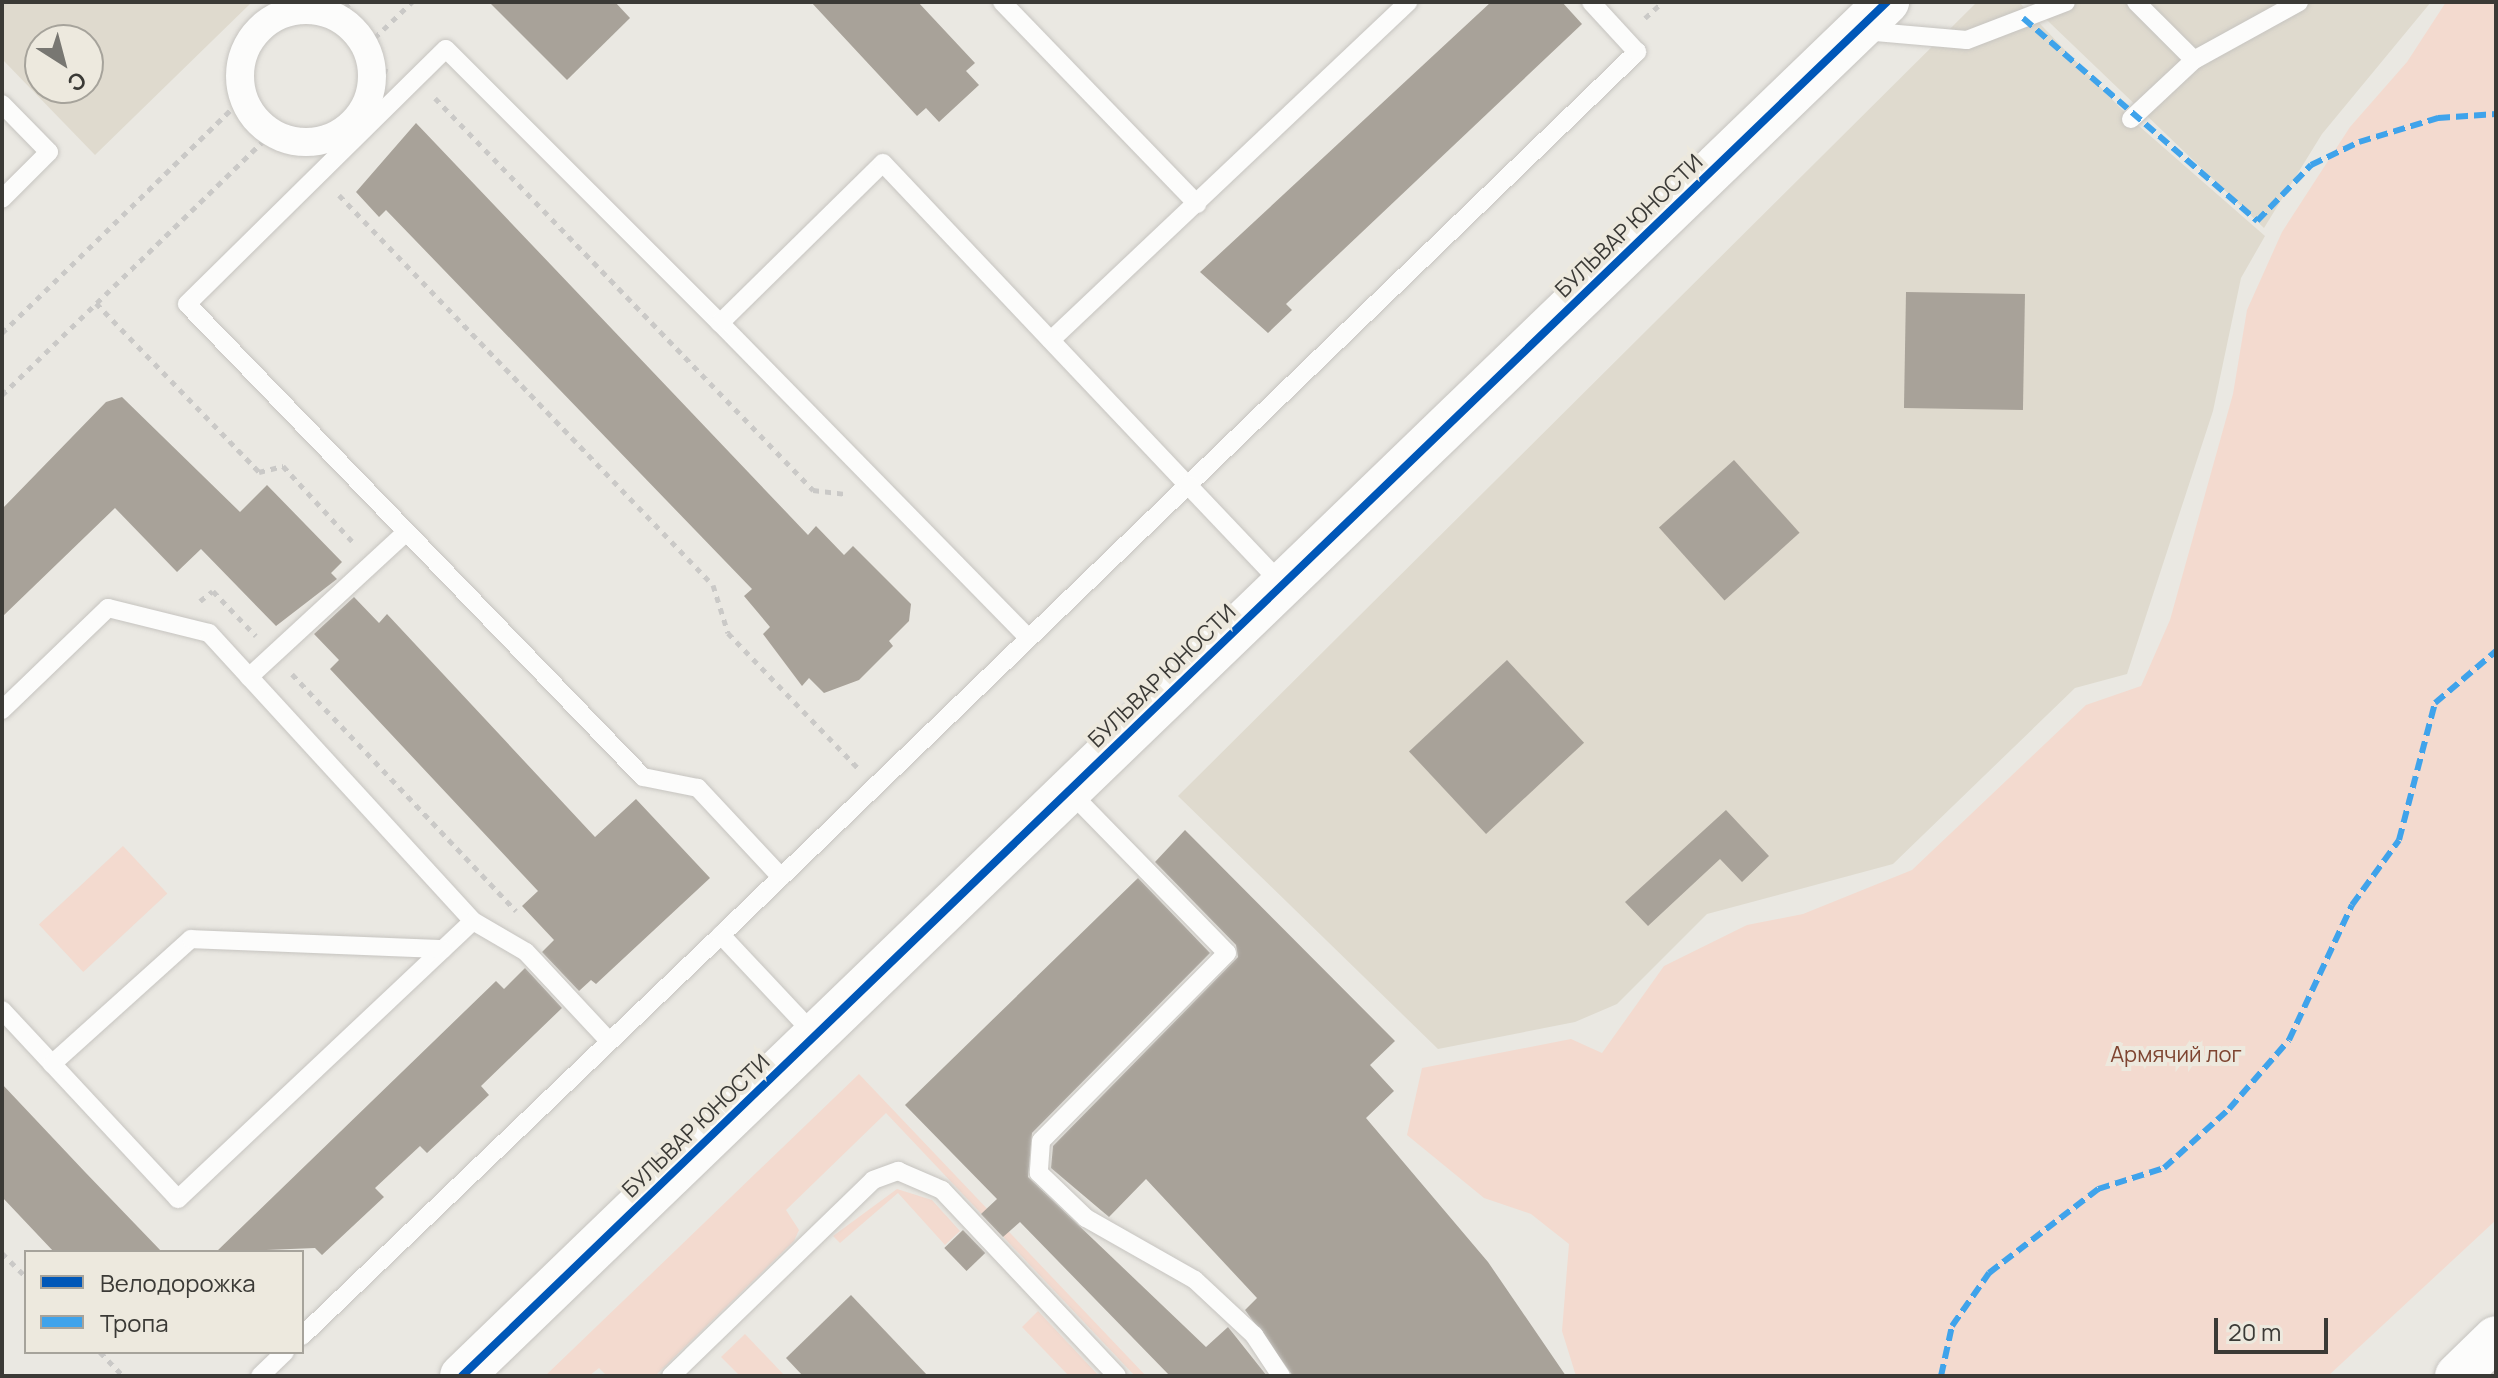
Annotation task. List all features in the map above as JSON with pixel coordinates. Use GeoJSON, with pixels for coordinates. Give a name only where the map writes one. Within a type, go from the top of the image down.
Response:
{"type":"FeatureCollection","features":[{"type":"Feature","properties":{"kind":"street"},"geometry":{"type":"LineString","coordinates":[[344,9],[366,46],[372,88],[351,125],[312,142],[271,133],[243,98],[239,76],[254,34],[292,10],[344,9]]}},
{"type":"Feature","properties":{"kind":"street","name":"БУЛЬВАР ЮНОСТИ"},"geometry":{"type":"LineString","coordinates":[[462,1376],[1872,16]]}},
{"type":"Feature","properties":{"kind":"street"},"geometry":{"type":"LineString","coordinates":[[2457,1376],[2496,1338]]}},
{"type":"Feature","properties":{"kind":"lane"},"geometry":{"type":"LineString","coordinates":[[1002,2],[1197,204]]}},
{"type":"Feature","properties":{"kind":"lane"},"geometry":{"type":"LineString","coordinates":[[1051,340],[1409,2]]}},
{"type":"Feature","properties":{"kind":"lane"},"geometry":{"type":"LineString","coordinates":[[304,1334],[1637,52],[1591,2]]}},
{"type":"Feature","properties":{"kind":"lane"},"geometry":{"type":"LineString","coordinates":[[1872,16],[1967,40],[2066,2]]}},
{"type":"Feature","properties":{"kind":"lane"},"geometry":{"type":"LineString","coordinates":[[2136,2],[2194,60]]}},
{"type":"Feature","properties":{"kind":"lane"},"geometry":{"type":"LineString","coordinates":[[2131,119],[2194,60],[2299,2]]}},
{"type":"Feature","properties":{"kind":"lane"},"geometry":{"type":"LineString","coordinates":[[781,877],[698,788],[643,777],[187,304],[446,49],[1028,637]]}},
{"type":"Feature","properties":{"kind":"lane"},"geometry":{"type":"LineString","coordinates":[[2,104],[49,152],[2,199]]}},
{"type":"Feature","properties":{"kind":"lane"},"geometry":{"type":"LineString","coordinates":[[720,323],[883,163],[1283,585]]}},
{"type":"Feature","properties":{"kind":"lane"},"geometry":{"type":"LineString","coordinates":[[249,677],[269,650],[406,532]]}},
{"type":"Feature","properties":{"kind":"lane"},"geometry":{"type":"LineString","coordinates":[[2,710],[108,608],[209,633],[473,921],[526,952],[609,1041]]}},
{"type":"Feature","properties":{"kind":"lane"},"geometry":{"type":"LineString","coordinates":[[1069,791],[1227,953],[1041,1141],[1039,1173],[1086,1218],[1195,1280],[1254,1335],[1281,1376]]}},
{"type":"Feature","properties":{"kind":"lane"},"geometry":{"type":"LineString","coordinates":[[2,1010],[178,1199],[473,921]]}},
{"type":"Feature","properties":{"kind":"lane"},"geometry":{"type":"LineString","coordinates":[[721,935],[816,1036]]}},
{"type":"Feature","properties":{"kind":"lane"},"geometry":{"type":"LineString","coordinates":[[52,1064],[191,939],[443,949]]}},
{"type":"Feature","properties":{"kind":"lane"},"geometry":{"type":"LineString","coordinates":[[671,1376],[873,1180],[898,1171],[942,1190],[1117,1376]]}},
{"type":"Feature","properties":{"kind":"lane"},"geometry":{"type":"LineString","coordinates":[[260,1376],[283,1354]]}},
{"type":"Feature","properties":{"kind":"path"},"geometry":{"type":"LineString","coordinates":[[366,46],[412,2]]}},
{"type":"Feature","properties":{"kind":"path"},"geometry":{"type":"LineString","coordinates":[[417,79],[813,490],[853,495]]}},
{"type":"Feature","properties":{"kind":"path"},"geometry":{"type":"LineString","coordinates":[[2,333],[243,98]]}},
{"type":"Feature","properties":{"kind":"path"},"geometry":{"type":"LineString","coordinates":[[2,395],[271,133]]}},
{"type":"Feature","properties":{"kind":"path"},"geometry":{"type":"LineString","coordinates":[[320,176],[713,585],[728,633],[861,771]]}},
{"type":"Feature","properties":{"kind":"path"},"geometry":{"type":"LineString","coordinates":[[96,303],[259,472],[283,466],[365,555]]}},
{"type":"Feature","properties":{"kind":"path"},"geometry":{"type":"LineString","coordinates":[[194,606],[213,591],[525,921]]}},
{"type":"Feature","properties":{"kind":"path"},"geometry":{"type":"LineString","coordinates":[[2,1253],[24,1275]]}},
{"type":"Feature","properties":{"kind":"path"},"geometry":{"type":"LineString","coordinates":[[102,1354],[123,1376]]}},
{"type":"Feature","properties":{"kind":"shaded area"},"geometry":{"type":"Polygon","coordinates":[[[2,2],[252,2],[95,155],[46,104],[104,104],[104,24],[24,24],[24,82],[2,59],[2,2]]]}},
{"type":"Feature","properties":{"kind":"shaded area"},"geometry":{"type":"Polygon","coordinates":[[[1977,2],[2019,2],[2131,119],[2265,236],[2241,278],[2213,411],[2127,674],[2075,688],[1893,864],[1707,914],[1617,1004],[1575,1022],[1438,1049],[1178,796],[1977,2]]]}},
{"type":"Feature","properties":{"kind":"shaded area"},"geometry":{"type":"Polygon","coordinates":[[[2028,2],[2431,2],[2322,134],[2264,228],[2028,2]]]}},
{"type":"Feature","properties":{"kind":"green space","name":"Армячий лог"},"geometry":{"type":"Polygon","coordinates":[[[2446,2],[2496,2],[2496,1220],[2328,1376],[1576,1376],[1562,1331],[1569,1244],[1531,1214],[1484,1198],[1407,1135],[1422,1068],[1571,1039],[1602,1053],[1664,966],[1747,925],[1803,914],[1912,870],[2086,705],[2141,686],[2170,620],[2233,394],[2247,310],[2282,232],[2350,127],[2407,62],[2446,2]]]}},
{"type":"Feature","properties":{"kind":"green space"},"geometry":{"type":"Polygon","coordinates":[[[123,846],[167,894],[83,972],[39,924],[123,846]]]}},
{"type":"Feature","properties":{"kind":"green space"},"geometry":{"type":"Polygon","coordinates":[[[859,1074],[1146,1376],[1135,1376],[886,1113],[786,1210],[799,1230],[794,1241],[655,1376],[607,1376],[599,1368],[589,1376],[545,1376],[859,1074]]]}},
{"type":"Feature","properties":{"kind":"green space"},"geometry":{"type":"Polygon","coordinates":[[[897,1189],[932,1200],[960,1231],[945,1245],[898,1193],[840,1243],[833,1236],[897,1189]]]}},
{"type":"Feature","properties":{"kind":"green space"},"geometry":{"type":"Polygon","coordinates":[[[1038,1311],[1099,1376],[1069,1376],[1022,1327],[1038,1311]]]}},
{"type":"Feature","properties":{"kind":"green space"},"geometry":{"type":"Polygon","coordinates":[[[745,1334],[785,1376],[740,1376],[721,1357],[745,1334]]]}},
{"type":"Feature","properties":{"kind":"building"},"geometry":{"type":"Polygon","coordinates":[[[489,2],[615,2],[630,18],[567,80],[489,2]]]}},
{"type":"Feature","properties":{"kind":"building"},"geometry":{"type":"Polygon","coordinates":[[[811,2],[918,2],[975,63],[966,71],[979,85],[939,122],[926,108],[917,116],[811,2]]]}},
{"type":"Feature","properties":{"kind":"building"},"geometry":{"type":"Polygon","coordinates":[[[1491,2],[1562,2],[1582,24],[1286,304],[1292,310],[1268,333],[1200,272],[1491,2]]]}},
{"type":"Feature","properties":{"kind":"building"},"geometry":{"type":"Polygon","coordinates":[[[416,123],[808,535],[816,526],[844,555],[853,546],[911,604],[909,621],[889,641],[893,646],[859,680],[824,693],[809,678],[802,686],[763,634],[770,627],[744,596],[752,589],[386,210],[379,217],[356,192],[416,123]]]}},
{"type":"Feature","properties":{"kind":"building"},"geometry":{"type":"Polygon","coordinates":[[[1906,292],[2025,294],[2023,410],[1904,408],[1906,292]]]}},
{"type":"Feature","properties":{"kind":"building"},"geometry":{"type":"Polygon","coordinates":[[[122,397],[240,512],[267,485],[342,562],[331,573],[337,579],[276,626],[201,549],[177,572],[115,508],[2,617],[2,509],[106,402],[122,397]]]}},
{"type":"Feature","properties":{"kind":"building"},"geometry":{"type":"Polygon","coordinates":[[[1734,460],[1800,533],[1725,600],[1659,528],[1734,460]]]}},
{"type":"Feature","properties":{"kind":"building"},"geometry":{"type":"Polygon","coordinates":[[[354,597],[379,623],[387,614],[595,837],[636,799],[710,878],[596,984],[591,980],[579,991],[542,952],[554,940],[522,906],[538,891],[330,669],[339,660],[314,634],[354,597]]]}},
{"type":"Feature","properties":{"kind":"building"},"geometry":{"type":"Polygon","coordinates":[[[1507,660],[1584,743],[1486,834],[1409,751],[1507,660]]]}},
{"type":"Feature","properties":{"kind":"building"},"geometry":{"type":"Polygon","coordinates":[[[1726,810],[1769,856],[1742,882],[1720,859],[1648,926],[1625,902],[1726,810]]]}},
{"type":"Feature","properties":{"kind":"building"},"geometry":{"type":"Polygon","coordinates":[[[1185,830],[1395,1041],[1370,1065],[1394,1091],[1366,1118],[1488,1262],[1566,1376],[1293,1376],[1245,1310],[1257,1298],[1146,1179],[1109,1217],[1051,1168],[1053,1146],[1238,957],[1236,945],[1155,862],[1185,830]]]}},
{"type":"Feature","properties":{"kind":"building"},"geometry":{"type":"Polygon","coordinates":[[[1138,878],[1210,953],[1032,1133],[1028,1177],[1206,1347],[1228,1327],[1267,1376],[1170,1376],[1020,1222],[1003,1237],[981,1214],[997,1199],[905,1105],[1138,878]]]}},
{"type":"Feature","properties":{"kind":"building"},"geometry":{"type":"Polygon","coordinates":[[[525,968],[562,1008],[481,1086],[489,1095],[427,1153],[420,1146],[375,1188],[384,1197],[322,1255],[315,1248],[218,1250],[496,981],[504,989],[525,968]]]}},
{"type":"Feature","properties":{"kind":"building"},"geometry":{"type":"Polygon","coordinates":[[[2,1084],[160,1250],[52,1250],[2,1197],[2,1084]]]}},
{"type":"Feature","properties":{"kind":"building"},"geometry":{"type":"Polygon","coordinates":[[[963,1230],[985,1253],[967,1271],[944,1248],[963,1230]]]}},
{"type":"Feature","properties":{"kind":"building"},"geometry":{"type":"Polygon","coordinates":[[[851,1295],[928,1376],[803,1376],[786,1358],[851,1295]]]}},
{"type":"Feature","properties":{"kind":"marked path"},"geometry":{"type":"LineString","coordinates":[[2023,18],[2257,221],[2311,165],[2359,142],[2438,118],[2496,114]]}},
{"type":"Feature","properties":{"kind":"marked path"},"geometry":{"type":"LineString","coordinates":[[1941,1376],[1952,1326],[1989,1273],[2098,1189],[2164,1168],[2229,1109],[2289,1040],[2352,905],[2399,840],[2435,703],[2496,651]]}},
{"type":"Feature","properties":{"kind":"cycle path"},"geometry":{"type":"LineString","coordinates":[[462,1376],[1887,2]]}}]}
